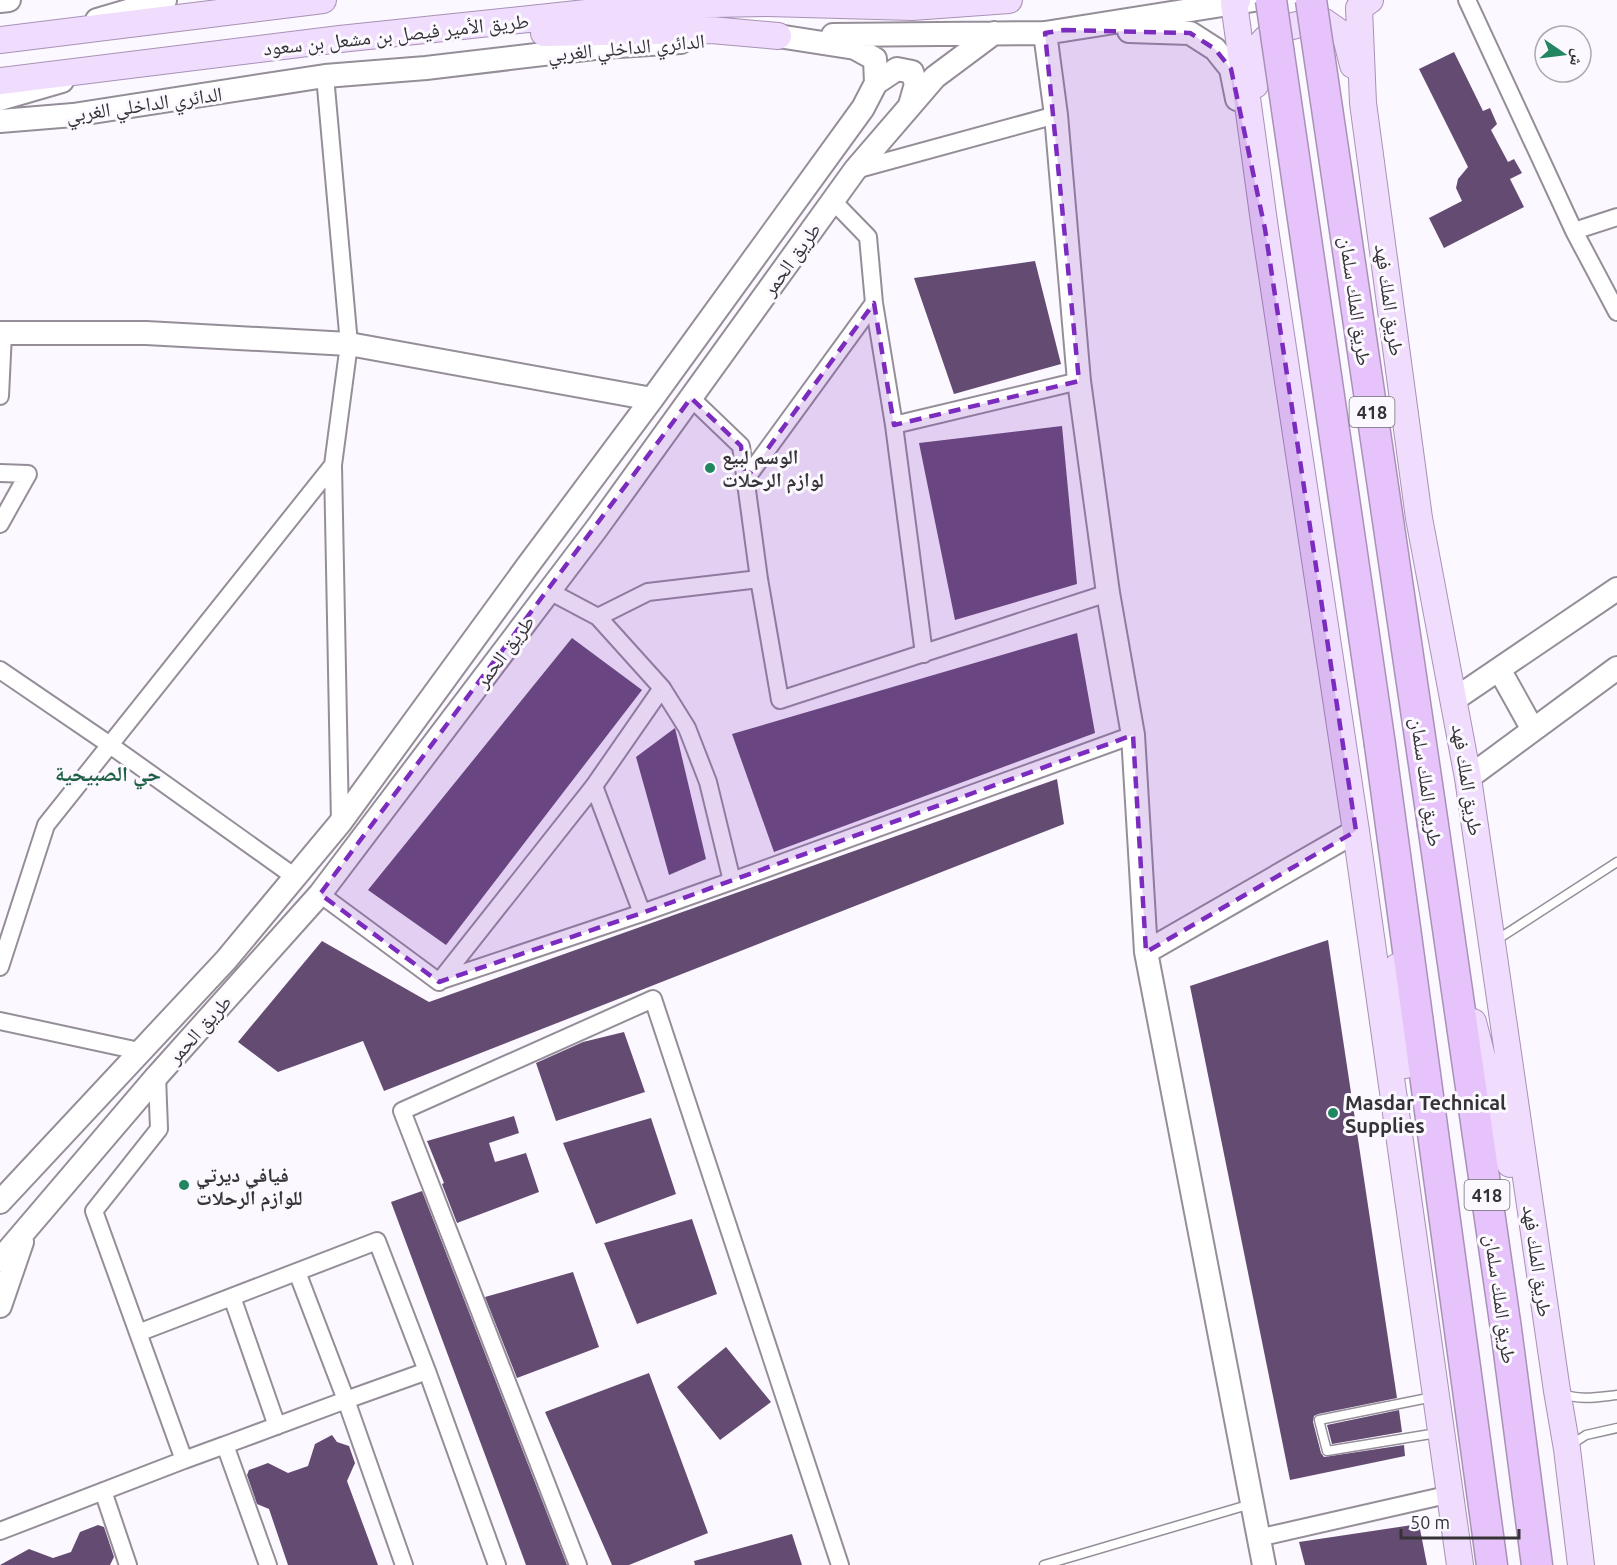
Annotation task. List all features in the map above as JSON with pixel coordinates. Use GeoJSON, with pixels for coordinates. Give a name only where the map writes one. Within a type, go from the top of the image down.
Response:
{"type":"FeatureCollection","features":[{"type":"Feature","properties":{"kind":"highway","name":"طريق الملك سلمان"},"geometry":{"type":"LineString","coordinates":[[1271,0],[1380,745],[1492,1565]]}},
{"type":"Feature","properties":{"kind":"highway","name":"طريق الملك سلمان"},"geometry":{"type":"LineString","coordinates":[[1311,0],[1448,925],[1506,1329],[1537,1565]]}},
{"type":"Feature","properties":{"kind":"main road","name":"طريق الأمير فيصل بن مشعل بن سعود"},"geometry":{"type":"LineString","coordinates":[[0,40],[323,0]]}},
{"type":"Feature","properties":{"kind":"main road","name":"طريق الأمير فيصل بن مشعل بن سعود"},"geometry":{"type":"LineString","coordinates":[[0,81],[340,39],[661,5],[768,3],[912,7],[1009,0]]}},
{"type":"Feature","properties":{"kind":"main road","name":"طريق الملك فهد"},"geometry":{"type":"LineString","coordinates":[[1370,0],[1359,8],[1364,103],[1419,518],[1455,699],[1468,778],[1567,1449],[1581,1565]]}},
{"type":"Feature","properties":{"kind":"main road"},"geometry":{"type":"LineString","coordinates":[[1242,1],[1265,229],[1356,831],[1460,1565]]}},
{"type":"Feature","properties":{"kind":"main road"},"geometry":{"type":"LineString","coordinates":[[1265,229],[1254,97],[1257,54],[1265,39],[1289,26],[1323,21],[1346,37],[1364,103]]}},
{"type":"Feature","properties":{"kind":"main road"},"geometry":{"type":"LineString","coordinates":[[340,39],[711,30],[778,36]]}},
{"type":"Feature","properties":{"kind":"main road"},"geometry":{"type":"LineString","coordinates":[[1380,745],[1424,1318]]}},
{"type":"Feature","properties":{"kind":"main road"},"geometry":{"type":"LineString","coordinates":[[1448,925],[1542,1286]]}},
{"type":"Feature","properties":{"kind":"main road"},"geometry":{"type":"LineString","coordinates":[[1570,1478],[1574,1565]]}},
{"type":"Feature","properties":{"kind":"main road"},"geometry":{"type":"LineString","coordinates":[[1451,1494],[1468,1565]]}},
{"type":"Feature","properties":{"kind":"street"},"geometry":{"type":"LineString","coordinates":[[0,1],[9,0]]}},
{"type":"Feature","properties":{"kind":"street"},"geometry":{"type":"LineString","coordinates":[[48,34],[165,0]]}},
{"type":"Feature","properties":{"kind":"street"},"geometry":{"type":"LineString","coordinates":[[1467,0],[1574,231],[1617,312]]}},
{"type":"Feature","properties":{"kind":"street","name":"الدائري الداخلي الغربي"},"geometry":{"type":"LineString","coordinates":[[0,121],[73,115],[325,76],[426,68],[603,47],[778,36],[1055,31],[1242,1]]}},
{"type":"Feature","properties":{"kind":"street"},"geometry":{"type":"LineString","coordinates":[[1264,1565],[1146,952],[1132,735],[1108,593],[1079,381],[1056,115],[1055,31],[1190,33],[1215,49],[1231,69],[1265,229]]}},
{"type":"Feature","properties":{"kind":"street","name":"طريق الحمر"},"geometry":{"type":"LineString","coordinates":[[0,1260],[157,1076],[320,894],[549,591],[855,170],[935,77],[994,33]]}},
{"type":"Feature","properties":{"kind":"street"},"geometry":{"type":"LineString","coordinates":[[778,36],[855,48],[875,59],[876,83]]}},
{"type":"Feature","properties":{"kind":"street"},"geometry":{"type":"LineString","coordinates":[[0,99],[110,67]]}},
{"type":"Feature","properties":{"kind":"street"},"geometry":{"type":"LineString","coordinates":[[876,83],[897,69],[912,72],[916,84],[909,107]]}},
{"type":"Feature","properties":{"kind":"street"},"geometry":{"type":"LineString","coordinates":[[325,76],[349,344],[333,465],[340,823]]}},
{"type":"Feature","properties":{"kind":"street","name":"طريق الحمر"},"geometry":{"type":"LineString","coordinates":[[0,1202],[226,960],[340,823],[525,568],[652,399],[862,108],[876,83]]}},
{"type":"Feature","properties":{"kind":"street"},"geometry":{"type":"LineString","coordinates":[[855,170],[1056,115]]}},
{"type":"Feature","properties":{"kind":"street"},"geometry":{"type":"LineString","coordinates":[[833,201],[868,237],[874,303],[894,425],[924,654]]}},
{"type":"Feature","properties":{"kind":"street"},"geometry":{"type":"LineString","coordinates":[[1574,231],[1617,218]]}},
{"type":"Feature","properties":{"kind":"street"},"geometry":{"type":"LineString","coordinates":[[745,480],[874,303]]}},
{"type":"Feature","properties":{"kind":"street"},"geometry":{"type":"LineString","coordinates":[[0,396],[2,333],[146,333],[349,344],[652,399]]}},
{"type":"Feature","properties":{"kind":"street"},"geometry":{"type":"LineString","coordinates":[[894,425],[1079,381]]}},
{"type":"Feature","properties":{"kind":"street"},"geometry":{"type":"LineString","coordinates":[[691,398],[741,446],[759,579],[780,700],[1108,593]]}},
{"type":"Feature","properties":{"kind":"street"},"geometry":{"type":"LineString","coordinates":[[0,967],[46,825],[333,465]]}},
{"type":"Feature","properties":{"kind":"street"},"geometry":{"type":"LineString","coordinates":[[0,473],[28,474],[0,524]]}},
{"type":"Feature","properties":{"kind":"street"},"geometry":{"type":"LineString","coordinates":[[598,617],[648,592],[759,579]]}},
{"type":"Feature","properties":{"kind":"street"},"geometry":{"type":"LineString","coordinates":[[1455,699],[1617,589]]}},
{"type":"Feature","properties":{"kind":"street"},"geometry":{"type":"LineString","coordinates":[[549,591],[598,617],[662,688],[687,728],[708,782],[732,880]]}},
{"type":"Feature","properties":{"kind":"street"},"geometry":{"type":"LineString","coordinates":[[1468,778],[1617,668]]}},
{"type":"Feature","properties":{"kind":"street"},"geometry":{"type":"LineString","coordinates":[[1499,669],[1533,730]]}},
{"type":"Feature","properties":{"kind":"street"},"geometry":{"type":"LineString","coordinates":[[0,670],[110,745],[295,878]]}},
{"type":"Feature","properties":{"kind":"street"},"geometry":{"type":"LineString","coordinates":[[439,982],[594,786],[662,688]]}},
{"type":"Feature","properties":{"kind":"street"},"geometry":{"type":"LineString","coordinates":[[439,982],[642,913],[1132,735]]}},
{"type":"Feature","properties":{"kind":"street"},"geometry":{"type":"LineString","coordinates":[[594,786],[642,913]]}},
{"type":"Feature","properties":{"kind":"street"},"geometry":{"type":"LineString","coordinates":[[1146,952],[1356,831]]}},
{"type":"Feature","properties":{"kind":"street"},"geometry":{"type":"LineString","coordinates":[[320,894],[439,982]]}},
{"type":"Feature","properties":{"kind":"street"},"geometry":{"type":"LineString","coordinates":[[578,1565],[402,1111],[653,999],[840,1565]]}},
{"type":"Feature","properties":{"kind":"street"},"geometry":{"type":"LineString","coordinates":[[0,1021],[139,1051]]}},
{"type":"Feature","properties":{"kind":"street"},"geometry":{"type":"LineString","coordinates":[[157,1076],[159,1129],[94,1210],[184,1460]]}},
{"type":"Feature","properties":{"kind":"street"},"geometry":{"type":"LineString","coordinates":[[0,1306],[27,1228]]}},
{"type":"Feature","properties":{"kind":"street"},"geometry":{"type":"LineString","coordinates":[[138,1333],[377,1241],[497,1565]]}},
{"type":"Feature","properties":{"kind":"street"},"geometry":{"type":"LineString","coordinates":[[297,1272],[346,1400],[404,1565]]}},
{"type":"Feature","properties":{"kind":"street"},"geometry":{"type":"LineString","coordinates":[[232,1297],[277,1426]]}},
{"type":"Feature","properties":{"kind":"street"},"geometry":{"type":"LineString","coordinates":[[0,1531],[184,1460],[427,1371]]}},
{"type":"Feature","properties":{"kind":"street"},"geometry":{"type":"LineString","coordinates":[[225,1445],[268,1565]]}},
{"type":"Feature","properties":{"kind":"street"},"geometry":{"type":"LineString","coordinates":[[103,1491],[128,1565]]}},
{"type":"Feature","properties":{"kind":"street"},"geometry":{"type":"LineString","coordinates":[[1258,1538],[1451,1494]]}},
{"type":"Feature","properties":{"kind":"lane"},"geometry":{"type":"LineString","coordinates":[[1492,943],[1617,862]]}},
{"type":"Feature","properties":{"kind":"lane"},"geometry":{"type":"LineString","coordinates":[[1557,1391],[1569,1396],[1594,1398],[1617,1395]]}},
{"type":"Feature","properties":{"kind":"lane"},"geometry":{"type":"LineString","coordinates":[[1436,1396],[1319,1420],[1327,1451],[1442,1432]]}},
{"type":"Feature","properties":{"kind":"lane"},"geometry":{"type":"LineString","coordinates":[[1567,1449],[1586,1435],[1617,1428]]}},
{"type":"Feature","properties":{"kind":"lane"},"geometry":{"type":"LineString","coordinates":[[1044,1565],[1252,1504]]}},
{"type":"Feature","properties":{"kind":"highlighted area"},"geometry":{"type":"Polygon","coordinates":[[[1064,30],[1190,33],[1215,49],[1231,69],[1265,229],[1356,831],[1146,952],[1133,735],[642,913],[439,982],[320,894],[691,398],[741,446],[745,480],[874,303],[894,425],[1079,381],[1045,33],[1064,30]]]}},
{"type":"Feature","properties":{"kind":"building"},"geometry":{"type":"Polygon","coordinates":[[[1454,52],[1483,111],[1490,108],[1497,124],[1491,130],[1508,162],[1514,159],[1522,173],[1510,179],[1524,207],[1444,248],[1429,218],[1462,201],[1456,188],[1458,179],[1468,167],[1419,69],[1454,52]]]}},
{"type":"Feature","properties":{"kind":"building"},"geometry":{"type":"Polygon","coordinates":[[[1035,261],[1061,364],[954,394],[914,278],[1035,261]]]}},
{"type":"Feature","properties":{"kind":"building"},"geometry":{"type":"Polygon","coordinates":[[[1062,426],[1077,584],[955,620],[919,443],[1062,426]]]}},
{"type":"Feature","properties":{"kind":"building"},"geometry":{"type":"Polygon","coordinates":[[[1077,633],[1095,733],[774,852],[732,734],[1077,633]]]}},
{"type":"Feature","properties":{"kind":"building"},"geometry":{"type":"Polygon","coordinates":[[[572,638],[642,690],[446,945],[368,890],[572,638]]]}},
{"type":"Feature","properties":{"kind":"building"},"geometry":{"type":"Polygon","coordinates":[[[675,728],[706,859],[669,875],[636,757],[675,728]]]}},
{"type":"Feature","properties":{"kind":"building"},"geometry":{"type":"Polygon","coordinates":[[[1057,779],[1064,824],[384,1091],[363,1041],[278,1072],[238,1042],[322,941],[429,1002],[1057,779]]]}},
{"type":"Feature","properties":{"kind":"building"},"geometry":{"type":"Polygon","coordinates":[[[1328,940],[1397,1398],[1318,1414],[1314,1416],[1313,1422],[1324,1457],[1404,1445],[1405,1456],[1290,1480],[1190,986],[1328,940]]]}},
{"type":"Feature","properties":{"kind":"building"},"geometry":{"type":"Polygon","coordinates":[[[624,1032],[645,1092],[556,1121],[536,1063],[583,1042],[624,1032]]]}},
{"type":"Feature","properties":{"kind":"building"},"geometry":{"type":"Polygon","coordinates":[[[514,1116],[519,1133],[489,1143],[495,1162],[526,1153],[539,1192],[457,1223],[427,1141],[514,1116]]]}},
{"type":"Feature","properties":{"kind":"building"},"geometry":{"type":"Polygon","coordinates":[[[651,1118],[676,1194],[596,1224],[563,1143],[651,1118]]]}},
{"type":"Feature","properties":{"kind":"building"},"geometry":{"type":"Polygon","coordinates":[[[422,1191],[567,1565],[526,1565],[391,1202],[422,1191]]]}},
{"type":"Feature","properties":{"kind":"building"},"geometry":{"type":"Polygon","coordinates":[[[692,1219],[717,1294],[637,1324],[604,1243],[692,1219]]]}},
{"type":"Feature","properties":{"kind":"building"},"geometry":{"type":"Polygon","coordinates":[[[573,1272],[599,1347],[517,1378],[485,1297],[573,1272]]]}},
{"type":"Feature","properties":{"kind":"building"},"geometry":{"type":"Polygon","coordinates":[[[726,1347],[771,1402],[720,1440],[677,1387],[726,1347]]]}},
{"type":"Feature","properties":{"kind":"building"},"geometry":{"type":"Polygon","coordinates":[[[649,1373],[708,1533],[629,1565],[612,1565],[545,1412],[649,1373]]]}},
{"type":"Feature","properties":{"kind":"building"},"geometry":{"type":"Polygon","coordinates":[[[1399,1410],[1402,1432],[1332,1444],[1327,1425],[1399,1410]]]}},
{"type":"Feature","properties":{"kind":"building"},"geometry":{"type":"Polygon","coordinates":[[[332,1435],[337,1442],[349,1446],[355,1463],[347,1481],[378,1565],[288,1565],[269,1509],[257,1504],[247,1475],[249,1470],[268,1463],[288,1473],[308,1466],[315,1444],[332,1435]]]}},
{"type":"Feature","properties":{"kind":"building"},"geometry":{"type":"Polygon","coordinates":[[[1419,1524],[1427,1565],[1305,1565],[1299,1542],[1419,1524]]]}},
{"type":"Feature","properties":{"kind":"building"},"geometry":{"type":"Polygon","coordinates":[[[98,1525],[104,1527],[114,1557],[110,1565],[0,1565],[29,1549],[53,1558],[71,1552],[80,1532],[98,1525]]]}},
{"type":"Feature","properties":{"kind":"building"},"geometry":{"type":"Polygon","coordinates":[[[792,1534],[802,1565],[695,1565],[694,1561],[792,1534]]]}},
{"type":"Feature","properties":{"kind":"place","name":"الوسم لبيع لوازم الرحلات"},"geometry":{"type":"Point","coordinates":[710,468]}},
{"type":"Feature","properties":{"kind":"place","name":"Masdar Technical Supplies"},"geometry":{"type":"Point","coordinates":[1333,1113]}},
{"type":"Feature","properties":{"kind":"place","name":"فيافي ديرتي للوازم الرحلات"},"geometry":{"type":"Point","coordinates":[184,1185]}},
{"type":"Feature","properties":{"kind":"district","name":"حي الصبيحية"},"geometry":{"type":"Point","coordinates":[108,773]}}]}
